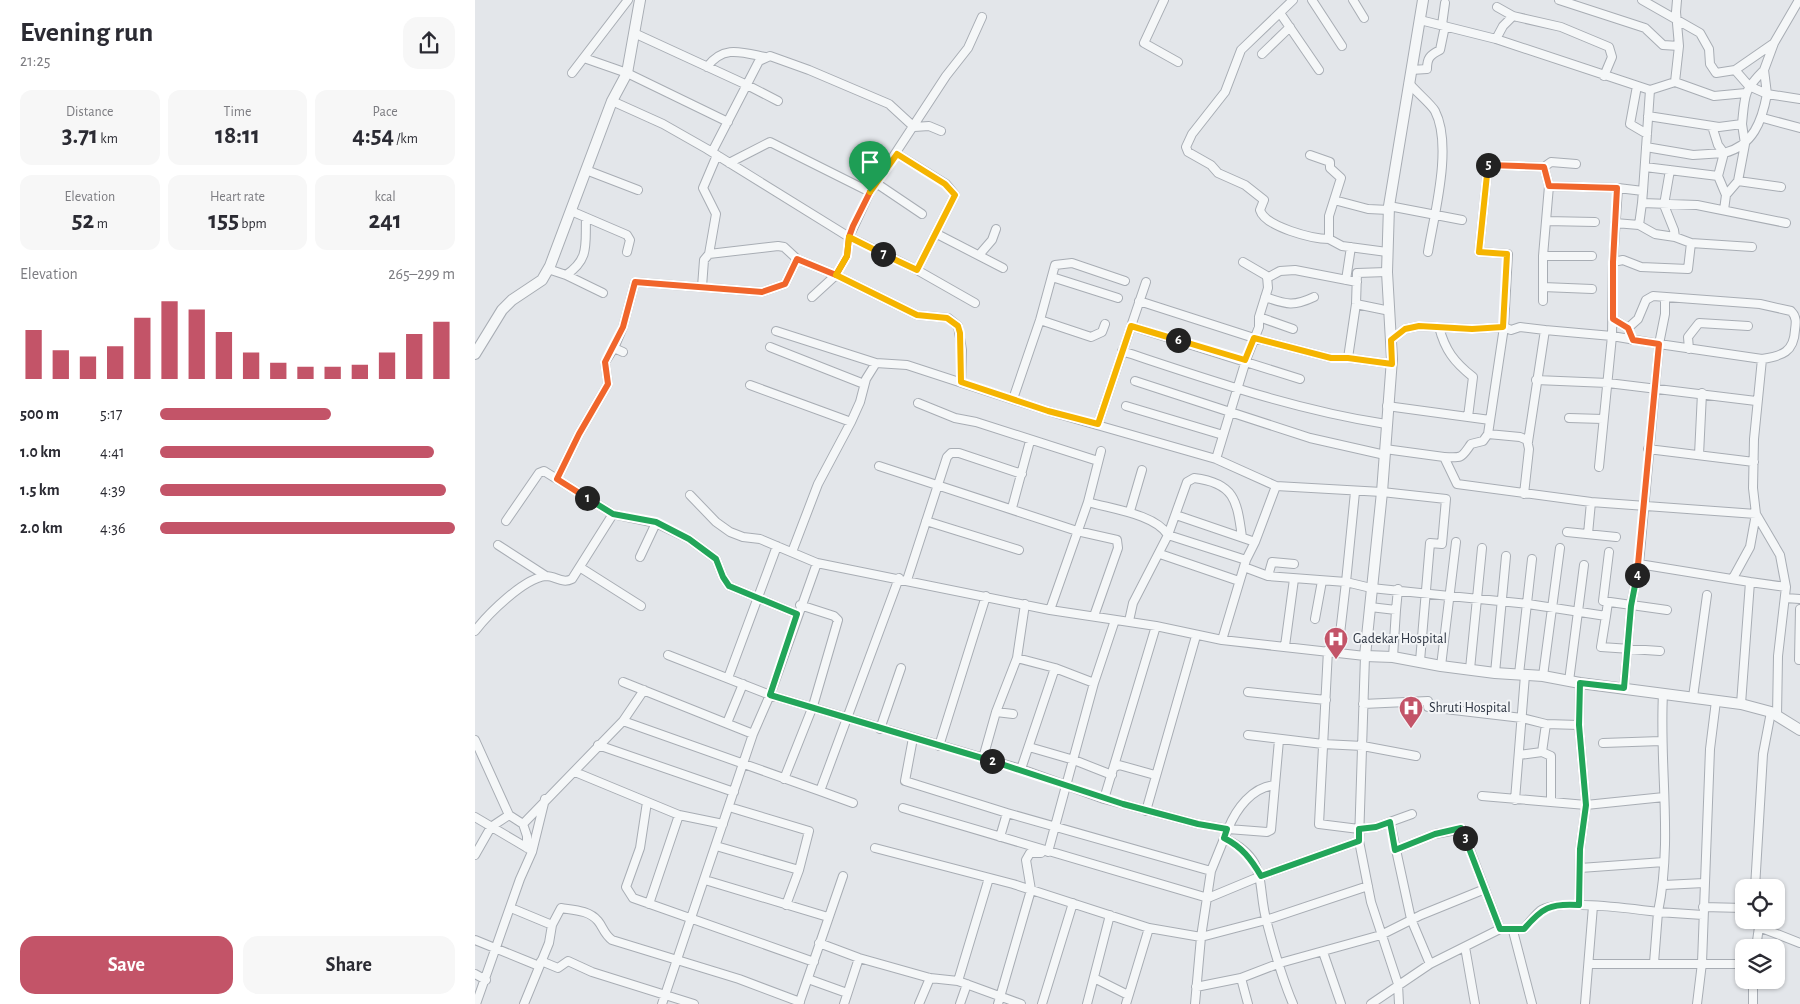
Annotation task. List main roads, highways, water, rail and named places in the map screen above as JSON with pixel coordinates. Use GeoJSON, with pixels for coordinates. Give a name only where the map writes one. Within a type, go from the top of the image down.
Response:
{"type":"FeatureCollection","features":[{"type":"Feature","properties":{"kind":"place","name":"Gadekar Hospital"},"geometry":{"type":"Point","coordinates":[1336,660]}},
{"type":"Feature","properties":{"kind":"place","name":"Shruti Hospital"},"geometry":{"type":"Point","coordinates":[1411,729]}}]}
